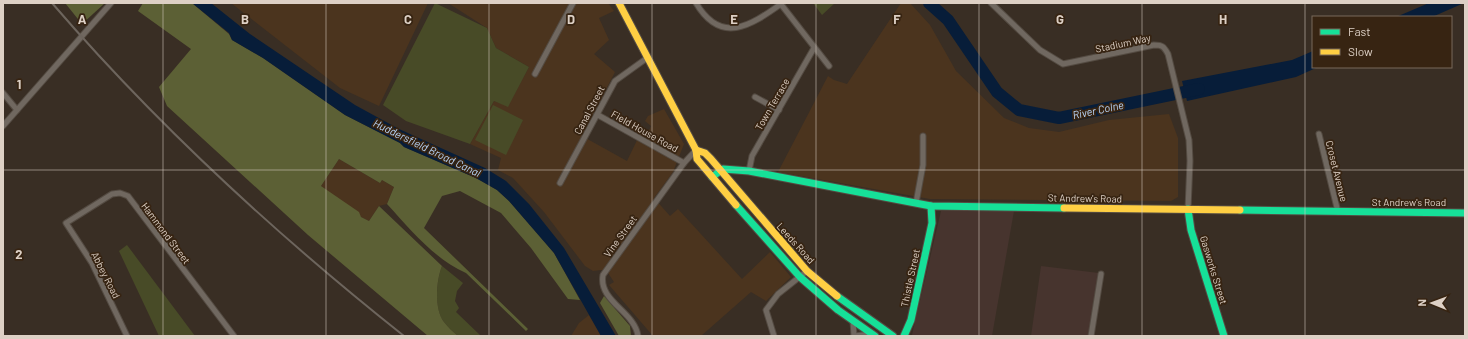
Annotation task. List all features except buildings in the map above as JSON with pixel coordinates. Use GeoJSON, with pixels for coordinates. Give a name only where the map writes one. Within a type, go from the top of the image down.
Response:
{"type":"FeatureCollection","features":[{"type":"Feature","properties":{"kind":"main road","name":"Leeds Road"},"geometry":{"type":"LineString","coordinates":[[619,3],[696,150],[697,159],[800,277],[874,335]]}},
{"type":"Feature","properties":{"kind":"main road","name":"Leeds Road"},"geometry":{"type":"LineString","coordinates":[[696,150],[705,153],[807,271],[839,299],[894,336]]}},
{"type":"Feature","properties":{"kind":"main road","name":"St Andrew's Road"},"geometry":{"type":"LineString","coordinates":[[719,170],[749,171],[930,206],[1465,213]]}},
{"type":"Feature","properties":{"kind":"main road"},"geometry":{"type":"LineString","coordinates":[[712,177],[719,170]]}},
{"type":"Feature","properties":{"kind":"main road","name":"Thistle Street"},"geometry":{"type":"LineString","coordinates":[[904,336],[911,320],[932,223],[930,206]]}},
{"type":"Feature","properties":{"kind":"main road","name":"Thistle Street"},"geometry":{"type":"LineString","coordinates":[[932,223],[940,210],[948,206]]}},
{"type":"Feature","properties":{"kind":"main road","name":"Gasworks Street"},"geometry":{"type":"LineString","coordinates":[[1188,209],[1191,230],[1224,336]]}},
{"type":"Feature","properties":{"kind":"street"},"geometry":{"type":"LineString","coordinates":[[3,126],[111,3]]}},
{"type":"Feature","properties":{"kind":"street"},"geometry":{"type":"LineString","coordinates":[[535,74],[573,3]]}},
{"type":"Feature","properties":{"kind":"street"},"geometry":{"type":"LineString","coordinates":[[696,3],[705,16],[715,24],[729,28],[745,27],[762,18],[780,4],[829,66]]}},
{"type":"Feature","properties":{"kind":"street","name":"Stadium Way"},"geometry":{"type":"LineString","coordinates":[[991,3],[1040,50],[1063,64],[1160,45],[1164,47],[1168,54],[1188,140],[1190,161],[1188,209]]}},
{"type":"Feature","properties":{"kind":"street","name":"Town Terrace"},"geometry":{"type":"LineString","coordinates":[[749,171],[752,156],[814,48]]}},
{"type":"Feature","properties":{"kind":"street","name":"Canal Street"},"geometry":{"type":"LineString","coordinates":[[560,183],[615,81],[647,58]]}},
{"type":"Feature","properties":{"kind":"street"},"geometry":{"type":"LineString","coordinates":[[3,93],[17,110]]}},
{"type":"Feature","properties":{"kind":"street"},"geometry":{"type":"LineString","coordinates":[[755,97],[779,110]]}},
{"type":"Feature","properties":{"kind":"street","name":"Field House Road"},"geometry":{"type":"LineString","coordinates":[[598,115],[684,163]]}},
{"type":"Feature","properties":{"kind":"street","name":"Croset Avenue"},"geometry":{"type":"LineString","coordinates":[[1319,134],[1338,212]]}},
{"type":"Feature","properties":{"kind":"street"},"geometry":{"type":"LineString","coordinates":[[916,203],[923,165],[923,136]]}},
{"type":"Feature","properties":{"kind":"street","name":"Vine Street"},"geometry":{"type":"LineString","coordinates":[[638,336],[637,328],[604,291],[602,282],[603,275],[684,163],[696,150]]}},
{"type":"Feature","properties":{"kind":"street","name":"Hammond Street"},"geometry":{"type":"LineString","coordinates":[[66,223],[112,194],[120,193],[128,196],[234,336]]}},
{"type":"Feature","properties":{"kind":"street","name":"Abbey Road"},"geometry":{"type":"LineString","coordinates":[[66,223],[92,263],[127,336]]}},
{"type":"Feature","properties":{"kind":"street"},"geometry":{"type":"LineString","coordinates":[[774,336],[766,310],[778,294],[807,271]]}},
{"type":"Feature","properties":{"kind":"street"},"geometry":{"type":"LineString","coordinates":[[1091,336],[1101,274]]}},
{"type":"Feature","properties":{"kind":"street"},"geometry":{"type":"LineString","coordinates":[[853,320],[854,336],[874,335]]}},
{"type":"Feature","properties":{"kind":"shaded area"},"geometry":{"type":"Polygon","coordinates":[[[231,3],[428,3],[379,106],[340,88],[231,3]]]}},
{"type":"Feature","properties":{"kind":"shaded area"},"geometry":{"type":"Polygon","coordinates":[[[448,3],[608,3],[614,11],[599,18],[609,40],[594,54],[615,72],[582,136],[627,161],[641,132],[647,135],[651,126],[645,121],[648,116],[664,109],[684,144],[673,172],[654,198],[670,216],[678,209],[742,279],[770,252],[791,277],[766,301],[751,292],[701,336],[653,336],[609,285],[614,282],[608,273],[601,270],[593,271],[585,266],[544,212],[513,178],[498,170],[501,158],[470,144],[494,101],[508,106],[529,67],[496,48],[487,28],[448,3]]]}},
{"type":"Feature","properties":{"kind":"shaded area"},"geometry":{"type":"Polygon","coordinates":[[[901,3],[910,3],[930,25],[956,71],[1004,118],[1029,128],[1059,132],[1109,120],[1169,114],[1178,138],[1178,197],[1171,201],[930,199],[778,172],[828,76],[834,80],[847,84],[901,3]]]}},
{"type":"Feature","properties":{"kind":"shaded area"},"geometry":{"type":"Polygon","coordinates":[[[339,159],[380,183],[382,180],[394,187],[387,204],[379,206],[369,221],[361,217],[321,186],[339,159]]]}},
{"type":"Feature","properties":{"kind":"shaded area"},"geometry":{"type":"Polygon","coordinates":[[[941,211],[1014,211],[992,336],[912,335],[941,211]]]}},
{"type":"Feature","properties":{"kind":"shaded area"},"geometry":{"type":"Polygon","coordinates":[[[1041,266],[1099,273],[1088,336],[1031,336],[1041,266]]]}},
{"type":"Feature","properties":{"kind":"shaded area"},"geometry":{"type":"Polygon","coordinates":[[[589,315],[601,336],[571,336],[579,323],[589,315]]]}},
{"type":"Feature","properties":{"kind":"green space"},"geometry":{"type":"Polygon","coordinates":[[[65,3],[105,3],[82,24],[65,3]]]}},
{"type":"Feature","properties":{"kind":"green space"},"geometry":{"type":"Polygon","coordinates":[[[143,3],[192,3],[229,34],[232,40],[263,58],[345,115],[400,143],[404,147],[476,178],[497,190],[509,201],[554,253],[580,300],[568,299],[531,248],[501,213],[460,191],[442,196],[424,228],[528,329],[526,331],[466,273],[443,260],[423,243],[405,224],[387,204],[394,187],[382,180],[380,183],[339,159],[321,186],[359,212],[361,217],[369,221],[379,206],[442,266],[438,279],[437,303],[444,322],[458,336],[428,336],[308,235],[167,106],[159,87],[191,49],[138,11],[143,3]]]}},
{"type":"Feature","properties":{"kind":"green space"},"geometry":{"type":"Polygon","coordinates":[[[435,3],[487,28],[496,48],[529,67],[508,107],[494,101],[470,144],[406,121],[383,105],[435,3]]]}},
{"type":"Feature","properties":{"kind":"green space"},"geometry":{"type":"Polygon","coordinates":[[[813,3],[835,3],[822,15],[813,3]]]}},
{"type":"Feature","properties":{"kind":"green space"},"geometry":{"type":"Polygon","coordinates":[[[493,105],[523,120],[506,155],[475,140],[493,105]]]}},
{"type":"Feature","properties":{"kind":"green space"},"geometry":{"type":"Polygon","coordinates":[[[127,245],[195,336],[159,336],[119,251],[127,245]]]}},
{"type":"Feature","properties":{"kind":"green space"},"geometry":{"type":"Polygon","coordinates":[[[442,266],[463,283],[457,291],[455,301],[459,308],[456,312],[481,336],[458,336],[444,322],[437,303],[438,279],[442,266]]]}},
{"type":"Feature","properties":{"kind":"green space"},"geometry":{"type":"Polygon","coordinates":[[[604,296],[630,326],[631,336],[619,336],[600,303],[604,296]]]}},
{"type":"Feature","properties":{"kind":"water","name":"Huddersfield Broad Canal"},"geometry":{"type":"Polygon","coordinates":[[[192,3],[211,3],[250,34],[355,105],[399,129],[485,168],[506,181],[529,204],[564,248],[616,336],[601,336],[554,253],[509,201],[497,190],[476,178],[404,147],[400,143],[345,115],[263,58],[232,40],[229,33],[192,3]]]}},
{"type":"Feature","properties":{"kind":"water"},"geometry":{"type":"Polygon","coordinates":[[[1429,3],[1464,3],[1434,16],[1398,16],[1429,3]]]}},
{"type":"Feature","properties":{"kind":"water"},"geometry":{"type":"Polygon","coordinates":[[[1312,51],[1312,68],[1316,68],[1296,77],[1187,101],[1182,81],[1292,60],[1312,51]]]}},
{"type":"Feature","properties":{"kind":"waterway","name":"River Colne"},"geometry":{"type":"LineString","coordinates":[[929,3],[948,20],[997,92],[1019,110],[1059,118],[1199,89]]}},
{"type":"Feature","properties":{"kind":"railway"},"geometry":{"type":"LineString","coordinates":[[52,3],[92,48],[176,136],[220,178],[311,259],[404,336]]}},
{"type":"Feature","properties":{"kind":"traffic: fast"},"geometry":{"type":"LineString","coordinates":[[712,177],[723,169],[749,171],[931,206],[1064,208]]}},
{"type":"Feature","properties":{"kind":"traffic: fast"},"geometry":{"type":"LineString","coordinates":[[736,205],[800,277],[838,310],[875,336]]}},
{"type":"Feature","properties":{"kind":"traffic: fast"},"geometry":{"type":"LineString","coordinates":[[904,336],[911,320],[932,223],[931,206]]}},
{"type":"Feature","properties":{"kind":"traffic: fast"},"geometry":{"type":"LineString","coordinates":[[1188,209],[1191,230],[1224,336]]}},
{"type":"Feature","properties":{"kind":"traffic: fast"},"geometry":{"type":"LineString","coordinates":[[1240,210],[1465,213]]}},
{"type":"Feature","properties":{"kind":"traffic: fast"},"geometry":{"type":"LineString","coordinates":[[837,296],[893,336]]}},
{"type":"Feature","properties":{"kind":"traffic: slow"},"geometry":{"type":"LineString","coordinates":[[619,3],[696,150],[697,159],[736,205]]}},
{"type":"Feature","properties":{"kind":"traffic: slow"},"geometry":{"type":"LineString","coordinates":[[696,150],[705,153],[711,159],[807,271],[837,296]]}},
{"type":"Feature","properties":{"kind":"traffic: slow"},"geometry":{"type":"LineString","coordinates":[[1064,208],[1240,210]]}}]}
